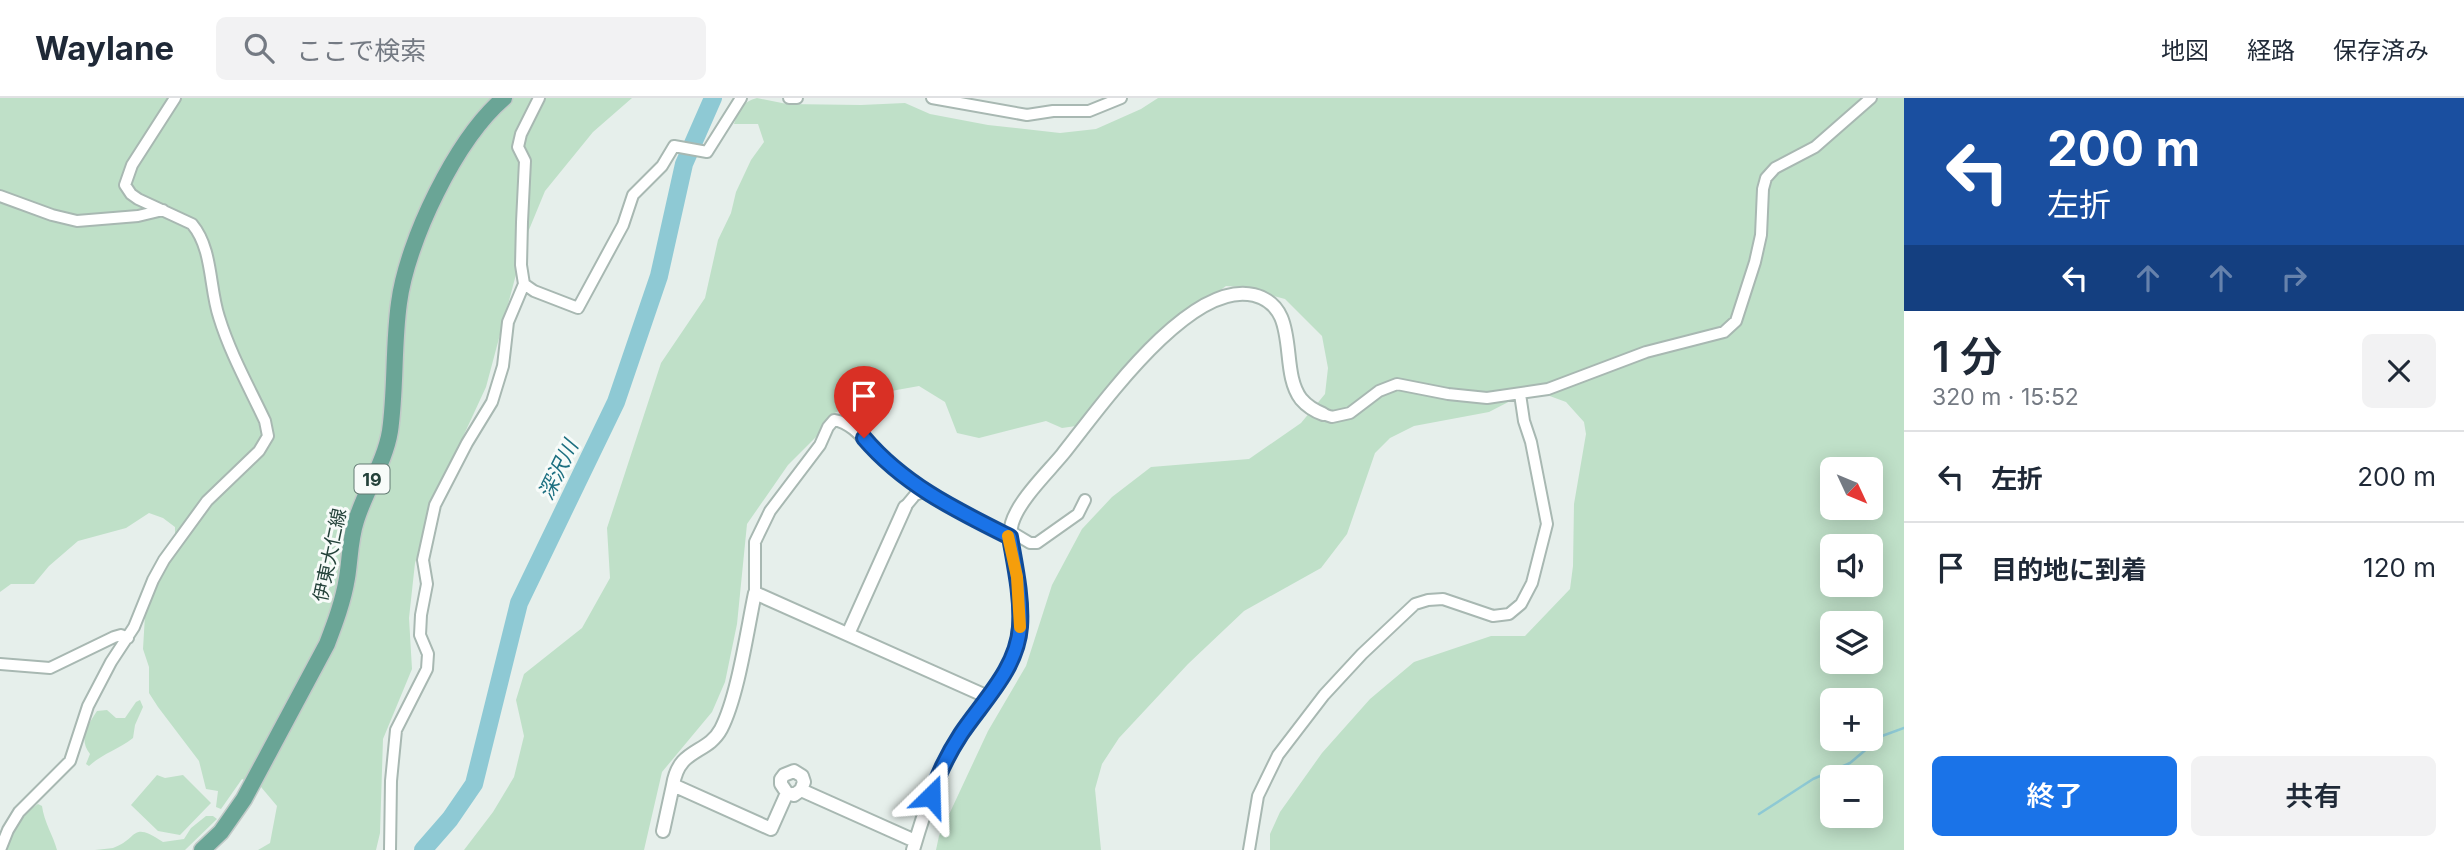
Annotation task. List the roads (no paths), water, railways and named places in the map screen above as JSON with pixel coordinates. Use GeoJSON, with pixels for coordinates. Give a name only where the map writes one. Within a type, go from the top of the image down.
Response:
{"type":"FeatureCollection","features":[{"type":"Feature","properties":{"kind":"main road","name":"伊東大仁線"},"geometry":{"type":"LineString","coordinates":[[202,850],[221,832],[244,799],[327,645],[337,621],[347,580],[355,524],[389,433],[398,306],[405,267],[420,228],[462,149],[486,115],[504,98]]}},
{"type":"Feature","properties":{"kind":"street"},"geometry":{"type":"LineString","coordinates":[[0,850],[19,812],[70,761],[88,706],[111,662],[128,638],[164,560],[207,501],[259,451],[268,436],[265,421],[218,316],[202,239],[192,224],[138,200],[125,185],[132,165],[175,98]]}},
{"type":"Feature","properties":{"kind":"street"},"geometry":{"type":"LineString","coordinates":[[390,850],[391,781],[396,730],[428,669],[428,654],[420,635],[427,584],[423,559],[435,505],[492,402],[503,366],[508,322],[524,284],[522,233],[525,161],[517,147],[539,98]]}},
{"type":"Feature","properties":{"kind":"street"},"geometry":{"type":"LineString","coordinates":[[524,284],[534,292],[579,308],[623,225],[633,195],[662,166],[674,146],[705,153],[741,98]]}},
{"type":"Feature","properties":{"kind":"street"},"geometry":{"type":"LineString","coordinates":[[789,98],[797,98]]}},
{"type":"Feature","properties":{"kind":"street"},"geometry":{"type":"LineString","coordinates":[[932,98],[1027,115],[1054,111],[1089,111],[1121,98]]}},
{"type":"Feature","properties":{"kind":"street"},"geometry":{"type":"LineString","coordinates":[[801,790],[914,846],[937,777],[947,757],[1011,659],[1020,628],[1017,577],[1010,534],[1017,511],[1133,368],[1170,329],[1218,297],[1232,293],[1251,294],[1262,297],[1275,307],[1286,331],[1294,388],[1307,405],[1323,414],[1332,416],[1350,413],[1379,391],[1397,384],[1487,398],[1558,387],[1646,352],[1724,332],[1736,321],[1761,235],[1766,178],[1775,168],[1815,147],[1871,98]]}},
{"type":"Feature","properties":{"kind":"street"},"geometry":{"type":"LineString","coordinates":[[0,196],[77,221],[163,211]]}},
{"type":"Feature","properties":{"kind":"street"},"geometry":{"type":"LineString","coordinates":[[1249,850],[1258,796],[1278,755],[1324,695],[1362,654],[1415,604],[1443,599],[1493,616],[1509,614],[1521,604],[1532,583],[1547,524],[1520,394]]}},
{"type":"Feature","properties":{"kind":"street"},"geometry":{"type":"LineString","coordinates":[[663,831],[677,767],[714,737],[722,727],[737,676],[755,593],[755,542],[770,511],[820,445],[828,426],[834,420],[842,421],[864,438],[876,452],[923,492],[1030,543],[1037,543],[1078,514],[1085,500]]}},
{"type":"Feature","properties":{"kind":"street"},"geometry":{"type":"LineString","coordinates":[[848,634],[905,507],[915,495],[923,492]]}},
{"type":"Feature","properties":{"kind":"street"},"geometry":{"type":"LineString","coordinates":[[755,593],[988,697]]}},
{"type":"Feature","properties":{"kind":"street"},"geometry":{"type":"LineString","coordinates":[[0,664],[50,668],[114,637],[121,635],[128,638]]}},
{"type":"Feature","properties":{"kind":"street"},"geometry":{"type":"LineString","coordinates":[[794,771],[802,776],[804,782],[801,790],[794,795],[788,793],[781,784],[781,779],[794,771]]}},
{"type":"Feature","properties":{"kind":"street"},"geometry":{"type":"LineString","coordinates":[[674,785],[771,829],[788,793]]}},
{"type":"Feature","properties":{"kind":"waterway","name":"深沢川"},"geometry":{"type":"LineString","coordinates":[[423,850],[450,819],[474,784],[519,603],[616,402],[659,276],[684,164],[713,98]]}},
{"type":"Feature","properties":{"kind":"waterway"},"geometry":{"type":"LineString","coordinates":[[1759,814],[1813,779],[1850,763],[1882,736],[1904,728]]}}]}
